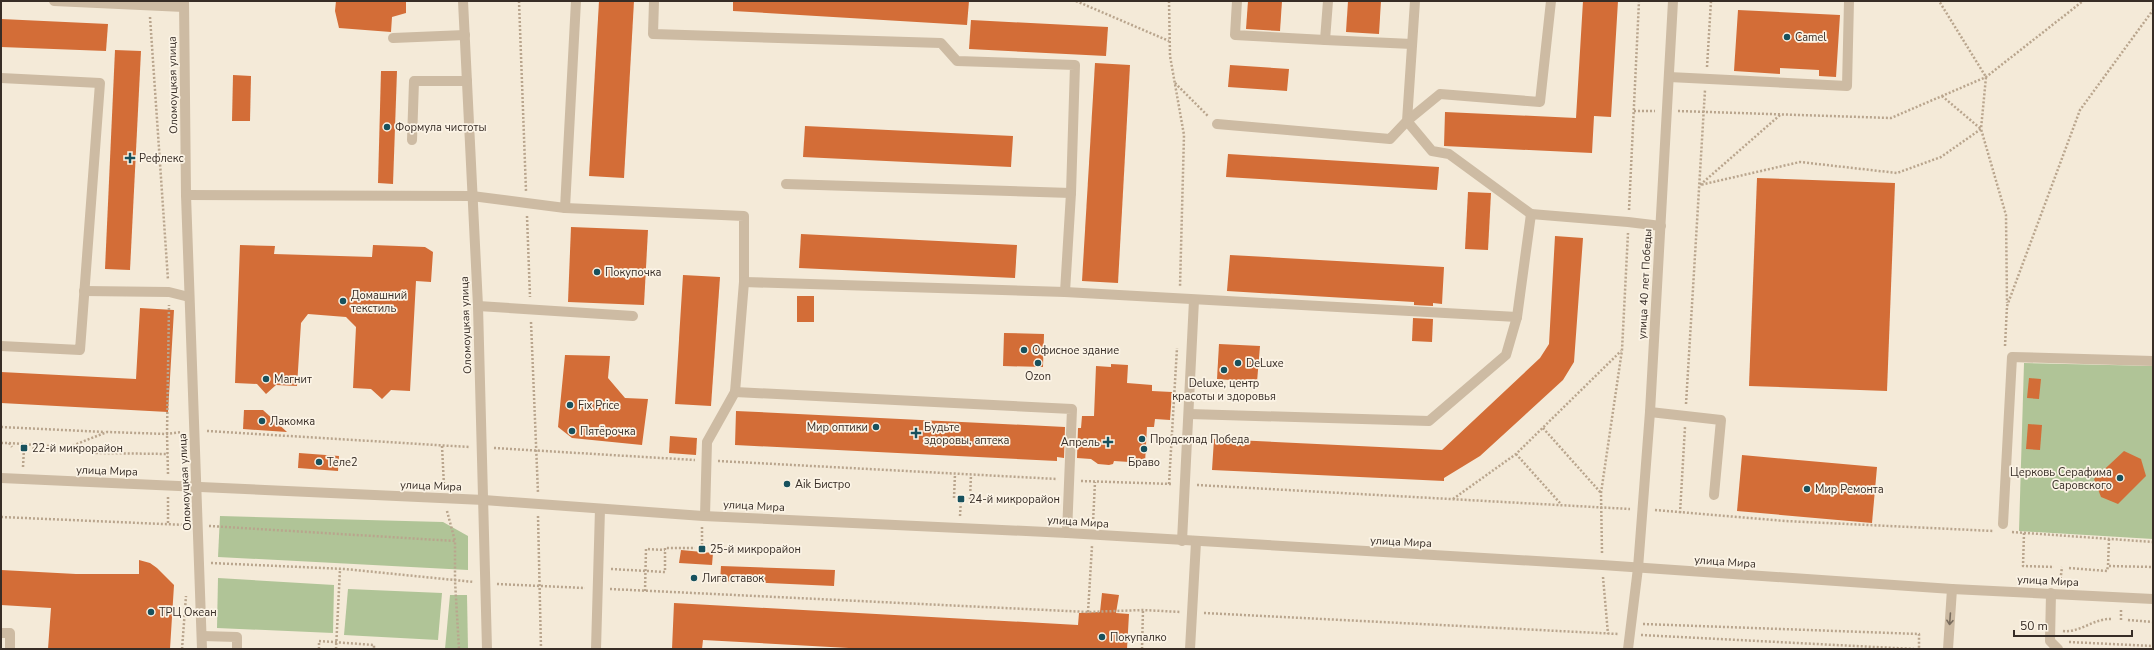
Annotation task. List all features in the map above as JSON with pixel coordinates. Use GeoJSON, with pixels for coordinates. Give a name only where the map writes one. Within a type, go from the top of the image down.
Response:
{"type":"FeatureCollection","features":[{"type":"Feature","properties":{"kind":"street"},"geometry":{"type":"LineString","coordinates":[[54,1],[109,2],[149,5],[184,4]]}},
{"type":"Feature","properties":{"kind":"street","name":"Оломоуцкая улица"},"geometry":{"type":"LineString","coordinates":[[463,1],[478,306],[484,500],[486,649]]}},
{"type":"Feature","properties":{"kind":"street"},"geometry":{"type":"LineString","coordinates":[[565,208],[576,1]]}},
{"type":"Feature","properties":{"kind":"street"},"geometry":{"type":"LineString","coordinates":[[654,1],[653,34],[941,43],[958,61],[1075,65],[1071,193],[1064,292]]}},
{"type":"Feature","properties":{"kind":"street"},"geometry":{"type":"LineString","coordinates":[[1237,1],[1235,35],[1412,44]]}},
{"type":"Feature","properties":{"kind":"street"},"geometry":{"type":"LineString","coordinates":[[1325,40],[1328,1]]}},
{"type":"Feature","properties":{"kind":"street"},"geometry":{"type":"LineString","coordinates":[[1415,1],[1407,121],[1432,151],[1449,154],[1531,214],[1661,226]]}},
{"type":"Feature","properties":{"kind":"street"},"geometry":{"type":"LineString","coordinates":[[1217,124],[1390,139],[1407,121],[1440,94],[1540,102],[1551,1]]}},
{"type":"Feature","properties":{"kind":"street","name":"улица 40 лет Победы"},"geometry":{"type":"LineString","coordinates":[[1628,649],[1628,635],[1638,568],[1650,412],[1673,1]]}},
{"type":"Feature","properties":{"kind":"street"},"geometry":{"type":"LineString","coordinates":[[1669,77],[1847,86],[1849,1]]}},
{"type":"Feature","properties":{"kind":"street","name":"Оломоуцкая улица"},"geometry":{"type":"LineString","coordinates":[[184,4],[186,195],[194,430],[198,488],[202,649]]}},
{"type":"Feature","properties":{"kind":"street"},"geometry":{"type":"LineString","coordinates":[[393,38],[465,35]]}},
{"type":"Feature","properties":{"kind":"street"},"geometry":{"type":"LineString","coordinates":[[1,78],[100,83],[80,350],[1,346]]}},
{"type":"Feature","properties":{"kind":"street"},"geometry":{"type":"LineString","coordinates":[[412,140],[414,81],[467,81]]}},
{"type":"Feature","properties":{"kind":"street"},"geometry":{"type":"LineString","coordinates":[[786,184],[1071,193]]}},
{"type":"Feature","properties":{"kind":"street"},"geometry":{"type":"LineString","coordinates":[[186,195],[472,196],[565,208],[744,216],[744,282],[735,392],[708,442],[704,516]]}},
{"type":"Feature","properties":{"kind":"street"},"geometry":{"type":"LineString","coordinates":[[1189,414],[1429,421],[1506,355],[1517,317],[1531,214]]}},
{"type":"Feature","properties":{"kind":"street"},"geometry":{"type":"LineString","coordinates":[[744,282],[1064,292],[1517,317]]}},
{"type":"Feature","properties":{"kind":"street"},"geometry":{"type":"LineString","coordinates":[[84,291],[169,292],[189,297]]}},
{"type":"Feature","properties":{"kind":"street"},"geometry":{"type":"LineString","coordinates":[[1182,541],[1186,485],[1194,300]]}},
{"type":"Feature","properties":{"kind":"street"},"geometry":{"type":"LineString","coordinates":[[478,306],[634,316]]}},
{"type":"Feature","properties":{"kind":"street"},"geometry":{"type":"LineString","coordinates":[[2003,529],[2012,357],[2153,361]]}},
{"type":"Feature","properties":{"kind":"street"},"geometry":{"type":"LineString","coordinates":[[735,392],[1072,409],[1067,533]]}},
{"type":"Feature","properties":{"kind":"street"},"geometry":{"type":"LineString","coordinates":[[1650,412],[1721,420],[1714,495]]}},
{"type":"Feature","properties":{"kind":"street","name":"улица Мира"},"geometry":{"type":"LineString","coordinates":[[1,478],[484,500],[704,516],[1067,533],[1952,589],[2153,599]]}},
{"type":"Feature","properties":{"kind":"street"},"geometry":{"type":"LineString","coordinates":[[596,649],[600,509]]}},
{"type":"Feature","properties":{"kind":"street"},"geometry":{"type":"LineString","coordinates":[[1190,649],[1196,542]]}},
{"type":"Feature","properties":{"kind":"street"},"geometry":{"type":"LineString","coordinates":[[1948,649],[1952,589]]}},
{"type":"Feature","properties":{"kind":"street"},"geometry":{"type":"LineString","coordinates":[[2051,593],[2050,641],[2058,649]]}},
{"type":"Feature","properties":{"kind":"street"},"geometry":{"type":"LineString","coordinates":[[1,633],[10,633],[10,649]]}},
{"type":"Feature","properties":{"kind":"street"},"geometry":{"type":"LineString","coordinates":[[202,636],[237,637],[237,649]]}},
{"type":"Feature","properties":{"kind":"path"},"geometry":{"type":"LineString","coordinates":[[519,1],[538,504],[538,585],[541,649]]}},
{"type":"Feature","properties":{"kind":"path"},"geometry":{"type":"LineString","coordinates":[[1076,1],[1170,41]]}},
{"type":"Feature","properties":{"kind":"path"},"geometry":{"type":"LineString","coordinates":[[1169,1],[1170,41],[1184,135],[1180,299]]}},
{"type":"Feature","properties":{"kind":"path"},"geometry":{"type":"LineString","coordinates":[[1602,508],[1601,493],[1622,350],[1639,1]]}},
{"type":"Feature","properties":{"kind":"path"},"geometry":{"type":"LineString","coordinates":[[1680,513],[1711,1]]}},
{"type":"Feature","properties":{"kind":"path"},"geometry":{"type":"LineString","coordinates":[[1939,1],[1986,77],[1981,129],[2006,216],[2007,306],[2005,352]]}},
{"type":"Feature","properties":{"kind":"path"},"geometry":{"type":"LineString","coordinates":[[1704,113],[1891,118],[1986,77],[2083,1]]}},
{"type":"Feature","properties":{"kind":"path"},"geometry":{"type":"LineString","coordinates":[[1,443],[95,449],[96,453],[168,454],[169,292],[149,5]]}},
{"type":"Feature","properties":{"kind":"path"},"geometry":{"type":"LineString","coordinates":[[2007,306],[2080,110],[2153,10]]}},
{"type":"Feature","properties":{"kind":"path"},"geometry":{"type":"LineString","coordinates":[[1175,82],[1217,124]]}},
{"type":"Feature","properties":{"kind":"path"},"geometry":{"type":"LineString","coordinates":[[1942,96],[1981,129]]}},
{"type":"Feature","properties":{"kind":"path"},"geometry":{"type":"LineString","coordinates":[[1700,185],[1780,115]]}},
{"type":"Feature","properties":{"kind":"path"},"geometry":{"type":"LineString","coordinates":[[1700,185],[1800,162],[1897,173],[1941,157],[1981,129]]}},
{"type":"Feature","properties":{"kind":"path"},"geometry":{"type":"LineString","coordinates":[[1169,484],[1177,345]]}},
{"type":"Feature","properties":{"kind":"path"},"geometry":{"type":"LineString","coordinates":[[1453,500],[1516,454],[1622,350]]}},
{"type":"Feature","properties":{"kind":"path"},"geometry":{"type":"LineString","coordinates":[[1,426],[167,434],[194,430],[482,447],[536,452],[1453,500],[1561,504],[1785,521],[2003,529],[2024,533],[2153,542]]}},
{"type":"Feature","properties":{"kind":"path"},"geometry":{"type":"LineString","coordinates":[[1543,428],[1601,493]]}},
{"type":"Feature","properties":{"kind":"path"},"geometry":{"type":"LineString","coordinates":[[69,447],[107,432]]}},
{"type":"Feature","properties":{"kind":"path"},"geometry":{"type":"LineString","coordinates":[[9,443],[12,448]]}},
{"type":"Feature","properties":{"kind":"path"},"geometry":{"type":"LineString","coordinates":[[33,448],[36,445]]}},
{"type":"Feature","properties":{"kind":"path"},"geometry":{"type":"LineString","coordinates":[[23,479],[24,448]]}},
{"type":"Feature","properties":{"kind":"path"},"geometry":{"type":"LineString","coordinates":[[1516,454],[1561,504]]}},
{"type":"Feature","properties":{"kind":"path"},"geometry":{"type":"LineString","coordinates":[[954,498],[955,474]]}},
{"type":"Feature","properties":{"kind":"path"},"geometry":{"type":"LineString","coordinates":[[970,499],[971,475]]}},
{"type":"Feature","properties":{"kind":"path"},"geometry":{"type":"LineString","coordinates":[[959,527],[961,499]]}},
{"type":"Feature","properties":{"kind":"path"},"geometry":{"type":"LineString","coordinates":[[702,549],[704,516]]}},
{"type":"Feature","properties":{"kind":"path"},"geometry":{"type":"LineString","coordinates":[[1,517],[199,526],[455,541],[455,581],[460,649]]}},
{"type":"Feature","properties":{"kind":"path"},"geometry":{"type":"LineString","coordinates":[[2024,533],[2023,566],[2054,567]]}},
{"type":"Feature","properties":{"kind":"path"},"geometry":{"type":"LineString","coordinates":[[2069,568],[2107,571],[2109,539]]}},
{"type":"Feature","properties":{"kind":"path"},"geometry":{"type":"LineString","coordinates":[[645,591],[646,548],[665,550],[665,548],[695,548]]}},
{"type":"Feature","properties":{"kind":"path"},"geometry":{"type":"LineString","coordinates":[[598,568],[666,572],[665,550]]}},
{"type":"Feature","properties":{"kind":"path"},"geometry":{"type":"LineString","coordinates":[[200,562],[340,569],[455,581],[598,589],[1088,612],[1144,610],[1914,649]]}},
{"type":"Feature","properties":{"kind":"path"},"geometry":{"type":"LineString","coordinates":[[2108,566],[2153,567]]}},
{"type":"Feature","properties":{"kind":"path"},"geometry":{"type":"LineString","coordinates":[[336,649],[340,569]]}},
{"type":"Feature","properties":{"kind":"path"},"geometry":{"type":"LineString","coordinates":[[182,649],[186,590]]}},
{"type":"Feature","properties":{"kind":"path"},"geometry":{"type":"LineString","coordinates":[[1142,649],[1144,610]]}},
{"type":"Feature","properties":{"kind":"path"},"geometry":{"type":"LineString","coordinates":[[2050,629],[2070,632],[2103,619],[2112,619]]}},
{"type":"Feature","properties":{"kind":"path"},"geometry":{"type":"LineString","coordinates":[[2128,620],[2153,622]]}},
{"type":"Feature","properties":{"kind":"path"},"geometry":{"type":"LineString","coordinates":[[1630,624],[1919,634],[1918,649]]}},
{"type":"Feature","properties":{"kind":"path"},"geometry":{"type":"LineString","coordinates":[[319,649],[319,641],[374,645],[374,649]]}},
{"type":"Feature","properties":{"kind":"path"},"geometry":{"type":"LineString","coordinates":[[2050,641],[2153,646]]}},
{"type":"Feature","properties":{"kind":"path"},"geometry":{"type":"LineString","coordinates":[[1838,645],[1842,649]]}},
{"type":"Feature","properties":{"kind":"green space"},"geometry":{"type":"Polygon","coordinates":[[[2024,363],[2153,366],[2153,539],[2019,531],[2024,363]]]}},
{"type":"Feature","properties":{"kind":"green space"},"geometry":{"type":"Polygon","coordinates":[[[220,516],[443,522],[468,536],[468,570],[218,557],[220,516]]]}},
{"type":"Feature","properties":{"kind":"green space"},"geometry":{"type":"Polygon","coordinates":[[[218,578],[334,585],[333,633],[217,628],[218,578]]]}},
{"type":"Feature","properties":{"kind":"green space"},"geometry":{"type":"Polygon","coordinates":[[[348,589],[442,593],[438,640],[344,635],[348,589]]]}},
{"type":"Feature","properties":{"kind":"green space"},"geometry":{"type":"Polygon","coordinates":[[[450,595],[467,595],[468,649],[445,649],[450,595]]]}},
{"type":"Feature","properties":{"kind":"building"},"geometry":{"type":"Polygon","coordinates":[[[336,1],[406,1],[406,13],[392,17],[391,32],[339,28],[335,11],[336,1]]]}},
{"type":"Feature","properties":{"kind":"building"},"geometry":{"type":"Polygon","coordinates":[[[599,1],[634,1],[624,178],[589,176],[599,1]]]}},
{"type":"Feature","properties":{"kind":"building"},"geometry":{"type":"Polygon","coordinates":[[[733,1],[969,1],[967,25],[733,11],[733,1]]]}},
{"type":"Feature","properties":{"kind":"building"},"geometry":{"type":"Polygon","coordinates":[[[1248,1],[1282,1],[1280,31],[1246,29],[1248,1]]]}},
{"type":"Feature","properties":{"kind":"building"},"geometry":{"type":"Polygon","coordinates":[[[1348,1],[1381,1],[1379,34],[1346,32],[1348,1]]]}},
{"type":"Feature","properties":{"kind":"building"},"geometry":{"type":"Polygon","coordinates":[[[1583,1],[1618,1],[1611,117],[1594,116],[1592,153],[1444,146],[1445,112],[1576,118],[1583,1]]]}},
{"type":"Feature","properties":{"kind":"building","name":"Camel"},"geometry":{"type":"Polygon","coordinates":[[[1738,10],[1840,15],[1836,77],[1819,76],[1819,70],[1780,68],[1780,74],[1734,71],[1738,10]]]}},
{"type":"Feature","properties":{"kind":"building"},"geometry":{"type":"Polygon","coordinates":[[[1,19],[108,24],[106,51],[1,47],[1,19]]]}},
{"type":"Feature","properties":{"kind":"building"},"geometry":{"type":"Polygon","coordinates":[[[971,20],[1108,27],[1106,56],[969,49],[971,20]]]}},
{"type":"Feature","properties":{"kind":"building"},"geometry":{"type":"Polygon","coordinates":[[[115,50],[141,51],[130,270],[105,269],[115,50]]]}},
{"type":"Feature","properties":{"kind":"building"},"geometry":{"type":"Polygon","coordinates":[[[1095,63],[1130,65],[1118,283],[1082,281],[1095,63]]]}},
{"type":"Feature","properties":{"kind":"building"},"geometry":{"type":"Polygon","coordinates":[[[1230,65],[1289,69],[1287,91],[1228,87],[1230,65]]]}},
{"type":"Feature","properties":{"kind":"building","name":"Формула чистоты"},"geometry":{"type":"Polygon","coordinates":[[[381,71],[397,71],[393,184],[378,183],[381,71]]]}},
{"type":"Feature","properties":{"kind":"building"},"geometry":{"type":"Polygon","coordinates":[[[233,75],[251,76],[250,121],[232,121],[233,75]]]}},
{"type":"Feature","properties":{"kind":"building"},"geometry":{"type":"Polygon","coordinates":[[[805,126],[1013,136],[1011,167],[803,157],[805,126]]]}},
{"type":"Feature","properties":{"kind":"building"},"geometry":{"type":"Polygon","coordinates":[[[1228,154],[1439,167],[1437,190],[1226,177],[1228,154]]]}},
{"type":"Feature","properties":{"kind":"building"},"geometry":{"type":"Polygon","coordinates":[[[1757,178],[1895,183],[1887,391],[1749,386],[1757,178]]]}},
{"type":"Feature","properties":{"kind":"building"},"geometry":{"type":"Polygon","coordinates":[[[1468,192],[1491,193],[1488,250],[1465,249],[1468,192]]]}},
{"type":"Feature","properties":{"kind":"building"},"geometry":{"type":"Polygon","coordinates":[[[571,227],[648,230],[644,305],[568,302],[571,227]]]}},
{"type":"Feature","properties":{"kind":"building"},"geometry":{"type":"Polygon","coordinates":[[[801,234],[1017,245],[1015,278],[799,268],[801,234]]]}},
{"type":"Feature","properties":{"kind":"building"},"geometry":{"type":"Polygon","coordinates":[[[1555,236],[1583,238],[1574,362],[1563,380],[1480,456],[1444,478],[1444,481],[1212,470],[1214,439],[1442,450],[1540,358],[1549,344],[1555,236]]]}},
{"type":"Feature","properties":{"kind":"building"},"geometry":{"type":"Polygon","coordinates":[[[240,245],[275,246],[274,254],[372,257],[373,245],[425,247],[433,252],[431,282],[416,281],[410,391],[391,390],[382,399],[371,389],[353,388],[356,327],[346,317],[308,314],[301,323],[297,386],[276,385],[266,394],[257,384],[235,383],[240,245]]]}},
{"type":"Feature","properties":{"kind":"building"},"geometry":{"type":"Polygon","coordinates":[[[1230,255],[1444,267],[1442,304],[1433,303],[1433,306],[1414,305],[1414,302],[1227,291],[1230,255]]]}},
{"type":"Feature","properties":{"kind":"building"},"geometry":{"type":"Polygon","coordinates":[[[683,275],[720,277],[711,406],[675,404],[683,275]]]}},
{"type":"Feature","properties":{"kind":"building"},"geometry":{"type":"Polygon","coordinates":[[[797,296],[814,296],[814,322],[797,322],[797,296]]]}},
{"type":"Feature","properties":{"kind":"building"},"geometry":{"type":"Polygon","coordinates":[[[140,308],[174,310],[168,412],[1,403],[1,372],[136,379],[140,308]]]}},
{"type":"Feature","properties":{"kind":"building"},"geometry":{"type":"Polygon","coordinates":[[[1413,318],[1433,319],[1432,342],[1412,341],[1413,318]]]}},
{"type":"Feature","properties":{"kind":"building","name":"Офисное здание"},"geometry":{"type":"Polygon","coordinates":[[[1004,333],[1044,334],[1043,367],[1003,366],[1004,333]]]}},
{"type":"Feature","properties":{"kind":"building","name":"DeLuxe"},"geometry":{"type":"Polygon","coordinates":[[[1219,344],[1260,346],[1257,382],[1217,379],[1219,344]]]}},
{"type":"Feature","properties":{"kind":"building"},"geometry":{"type":"Polygon","coordinates":[[[565,355],[610,356],[608,378],[625,398],[648,399],[642,445],[572,438],[558,427],[565,355]]]}},
{"type":"Feature","properties":{"kind":"building"},"geometry":{"type":"Polygon","coordinates":[[[1111,364],[1128,365],[1127,383],[1152,385],[1152,391],[1172,392],[1170,420],[1155,419],[1154,427],[1147,427],[1145,463],[1114,461],[1113,464],[1109,465],[1098,464],[1091,459],[1077,458],[1078,428],[1081,428],[1082,416],[1094,416],[1096,366],[1111,367],[1111,364]]]}},
{"type":"Feature","properties":{"kind":"building"},"geometry":{"type":"Polygon","coordinates":[[[2029,378],[2041,379],[2039,399],[2027,398],[2029,378]]]}},
{"type":"Feature","properties":{"kind":"building"},"geometry":{"type":"Polygon","coordinates":[[[244,410],[263,410],[287,432],[243,429],[244,410]]]}},
{"type":"Feature","properties":{"kind":"building"},"geometry":{"type":"Polygon","coordinates":[[[736,411],[1065,427],[1064,458],[1057,457],[1057,461],[735,445],[736,411]]]}},
{"type":"Feature","properties":{"kind":"building"},"geometry":{"type":"Polygon","coordinates":[[[2028,424],[2042,425],[2040,450],[2026,449],[2028,424]]]}},
{"type":"Feature","properties":{"kind":"building"},"geometry":{"type":"Polygon","coordinates":[[[670,436],[697,438],[696,455],[669,453],[670,436]]]}},
{"type":"Feature","properties":{"kind":"building","name":"Церковь Серафима Саровского"},"geometry":{"type":"Polygon","coordinates":[[[2124,451],[2141,459],[2146,476],[2118,504],[2101,497],[2094,479],[2124,451]]]}},
{"type":"Feature","properties":{"kind":"building","name":"Теле2"},"geometry":{"type":"Polygon","coordinates":[[[299,453],[339,456],[338,471],[298,468],[299,453]]]}},
{"type":"Feature","properties":{"kind":"building","name":"Мир Ремонта"},"geometry":{"type":"Polygon","coordinates":[[[1742,455],[1877,467],[1872,523],[1737,511],[1742,455]]]}},
{"type":"Feature","properties":{"kind":"building"},"geometry":{"type":"Polygon","coordinates":[[[681,550],[713,553],[712,565],[679,563],[681,550]]]}},
{"type":"Feature","properties":{"kind":"building"},"geometry":{"type":"Polygon","coordinates":[[[139,560],[150,563],[157,568],[174,585],[170,649],[48,649],[51,608],[1,605],[1,570],[76,574],[139,574],[139,560]]]}},
{"type":"Feature","properties":{"kind":"building"},"geometry":{"type":"Polygon","coordinates":[[[721,566],[835,570],[834,586],[720,581],[721,566]]]}},
{"type":"Feature","properties":{"kind":"building"},"geometry":{"type":"Polygon","coordinates":[[[1102,593],[1119,595],[1116,613],[1129,614],[1127,649],[867,649],[703,640],[702,649],[672,649],[674,603],[1078,625],[1079,613],[1100,612],[1102,593]]]}},
{"type":"Feature","properties":{"kind":"place","name":"Camel"},"geometry":{"type":"Point","coordinates":[1787,37]}},
{"type":"Feature","properties":{"kind":"place","name":"Формула чистоты"},"geometry":{"type":"Point","coordinates":[387,127]}},
{"type":"Feature","properties":{"kind":"place","name":"Рефлекс"},"geometry":{"type":"Point","coordinates":[130,158]}},
{"type":"Feature","properties":{"kind":"place","name":"Покупочка"},"geometry":{"type":"Point","coordinates":[597,272]}},
{"type":"Feature","properties":{"kind":"place","name":"Домашний текстиль"},"geometry":{"type":"Point","coordinates":[343,301]}},
{"type":"Feature","properties":{"kind":"place","name":"Офисное здание"},"geometry":{"type":"Point","coordinates":[1024,350]}},
{"type":"Feature","properties":{"kind":"place","name":"Ozon"},"geometry":{"type":"Point","coordinates":[1038,363]}},
{"type":"Feature","properties":{"kind":"place","name":"DeLuxe"},"geometry":{"type":"Point","coordinates":[1238,363]}},
{"type":"Feature","properties":{"kind":"place","name":"Deluxe, центр красоты и здоровья"},"geometry":{"type":"Point","coordinates":[1224,370]}},
{"type":"Feature","properties":{"kind":"place","name":"Магнит"},"geometry":{"type":"Point","coordinates":[266,379]}},
{"type":"Feature","properties":{"kind":"place","name":"Fix Price"},"geometry":{"type":"Point","coordinates":[570,405]}},
{"type":"Feature","properties":{"kind":"place","name":"Лакомка"},"geometry":{"type":"Point","coordinates":[262,421]}},
{"type":"Feature","properties":{"kind":"place","name":"Мир оптики"},"geometry":{"type":"Point","coordinates":[876,427]}},
{"type":"Feature","properties":{"kind":"place","name":"Пятёрочка"},"geometry":{"type":"Point","coordinates":[572,431]}},
{"type":"Feature","properties":{"kind":"place","name":"Будьте здоровы, аптека"},"geometry":{"type":"Point","coordinates":[916,433]}},
{"type":"Feature","properties":{"kind":"place","name":"Продсклад Победа"},"geometry":{"type":"Point","coordinates":[1142,439]}},
{"type":"Feature","properties":{"kind":"place","name":"Апрель"},"geometry":{"type":"Point","coordinates":[1108,442]}},
{"type":"Feature","properties":{"kind":"place","name":"22-й микрорайон"},"geometry":{"type":"Point","coordinates":[24,448]}},
{"type":"Feature","properties":{"kind":"place","name":"Браво"},"geometry":{"type":"Point","coordinates":[1144,449]}},
{"type":"Feature","properties":{"kind":"place","name":"Теле2"},"geometry":{"type":"Point","coordinates":[319,462]}},
{"type":"Feature","properties":{"kind":"place","name":"Церковь Серафима Саровского"},"geometry":{"type":"Point","coordinates":[2120,478]}},
{"type":"Feature","properties":{"kind":"place","name":"Aik Бистро"},"geometry":{"type":"Point","coordinates":[787,484]}},
{"type":"Feature","properties":{"kind":"place","name":"Мир Ремонта"},"geometry":{"type":"Point","coordinates":[1807,489]}},
{"type":"Feature","properties":{"kind":"place","name":"24-й микрорайон"},"geometry":{"type":"Point","coordinates":[961,499]}},
{"type":"Feature","properties":{"kind":"place","name":"25-й микрорайон"},"geometry":{"type":"Point","coordinates":[702,549]}},
{"type":"Feature","properties":{"kind":"place","name":"Лига ставок"},"geometry":{"type":"Point","coordinates":[694,578]}},
{"type":"Feature","properties":{"kind":"place","name":"ТРЦ Океан"},"geometry":{"type":"Point","coordinates":[151,612]}},
{"type":"Feature","properties":{"kind":"place","name":"Покупалко"},"geometry":{"type":"Point","coordinates":[1102,637]}}]}
